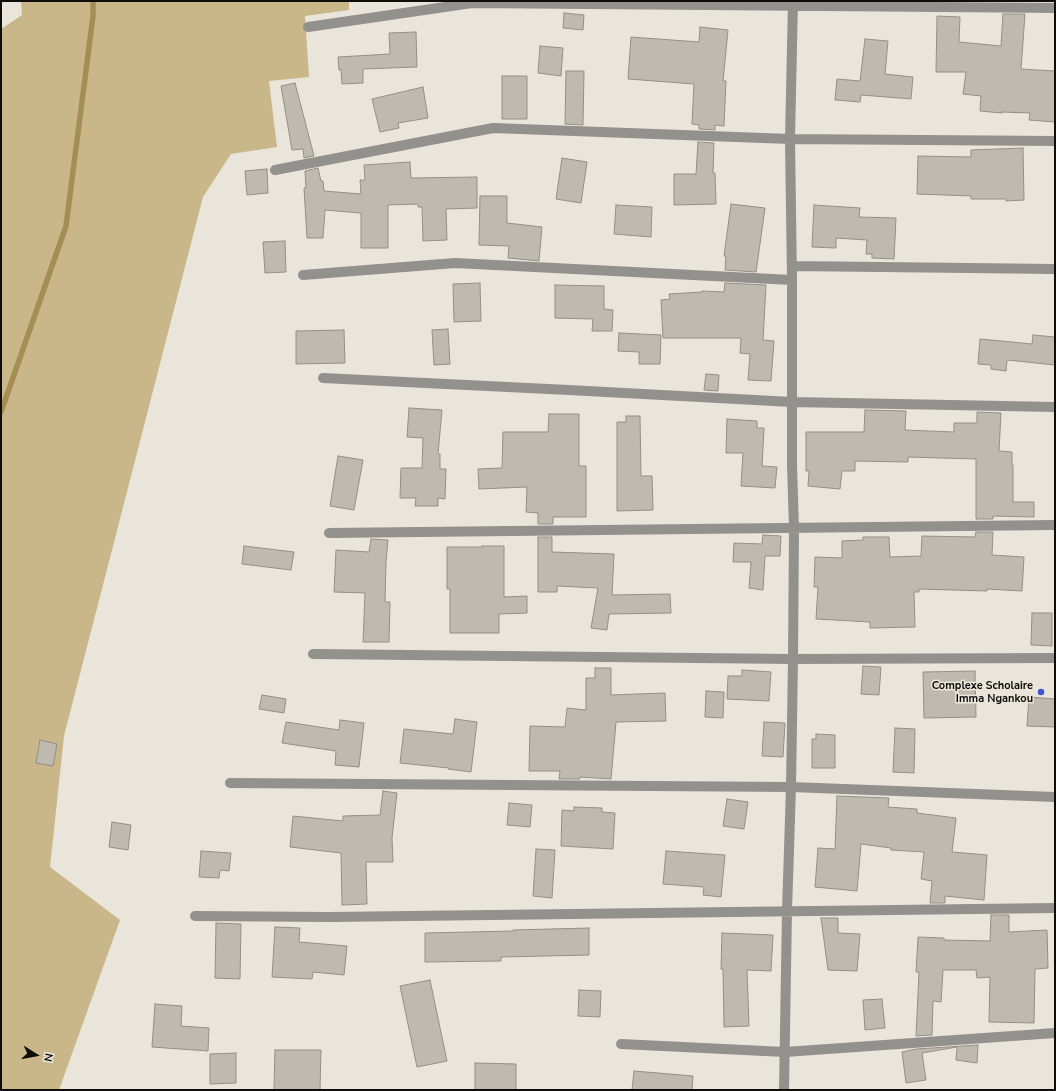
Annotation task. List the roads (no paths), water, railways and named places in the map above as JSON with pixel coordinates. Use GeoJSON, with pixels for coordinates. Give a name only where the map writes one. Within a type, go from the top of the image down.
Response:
{"type":"FeatureCollection","features":[{"type":"Feature","properties":{"kind":"street"},"geometry":{"type":"LineString","coordinates":[[308,27],[472,3],[793,4],[1055,8]]}},
{"type":"Feature","properties":{"kind":"street"},"geometry":{"type":"LineString","coordinates":[[784,1090],[793,659],[794,528],[792,465],[792,266],[790,139],[793,4]]}},
{"type":"Feature","properties":{"kind":"street"},"geometry":{"type":"LineString","coordinates":[[275,170],[493,128],[790,139],[1055,141]]}},
{"type":"Feature","properties":{"kind":"street"},"geometry":{"type":"LineString","coordinates":[[303,276],[455,263],[792,280]]}},
{"type":"Feature","properties":{"kind":"street"},"geometry":{"type":"LineString","coordinates":[[792,266],[1055,269]]}},
{"type":"Feature","properties":{"kind":"street"},"geometry":{"type":"LineString","coordinates":[[323,378],[792,402],[1055,407]]}},
{"type":"Feature","properties":{"kind":"street"},"geometry":{"type":"LineString","coordinates":[[329,533],[1055,525]]}},
{"type":"Feature","properties":{"kind":"street"},"geometry":{"type":"LineString","coordinates":[[313,654],[793,659],[1055,658]]}},
{"type":"Feature","properties":{"kind":"street"},"geometry":{"type":"LineString","coordinates":[[230,783],[791,787],[1055,797]]}},
{"type":"Feature","properties":{"kind":"street"},"geometry":{"type":"LineString","coordinates":[[195,916],[330,917],[1055,908]]}},
{"type":"Feature","properties":{"kind":"street"},"geometry":{"type":"LineString","coordinates":[[621,1044],[785,1052],[1055,1033]]}},
{"type":"Feature","properties":{"kind":"waterway"},"geometry":{"type":"LineString","coordinates":[[1,412],[66,226],[93,16],[93,1]]}},
{"type":"Feature","properties":{"kind":"place","name":"Complexe Scholaire Imma Ngankou"},"geometry":{"type":"Point","coordinates":[1041,692]}}]}
